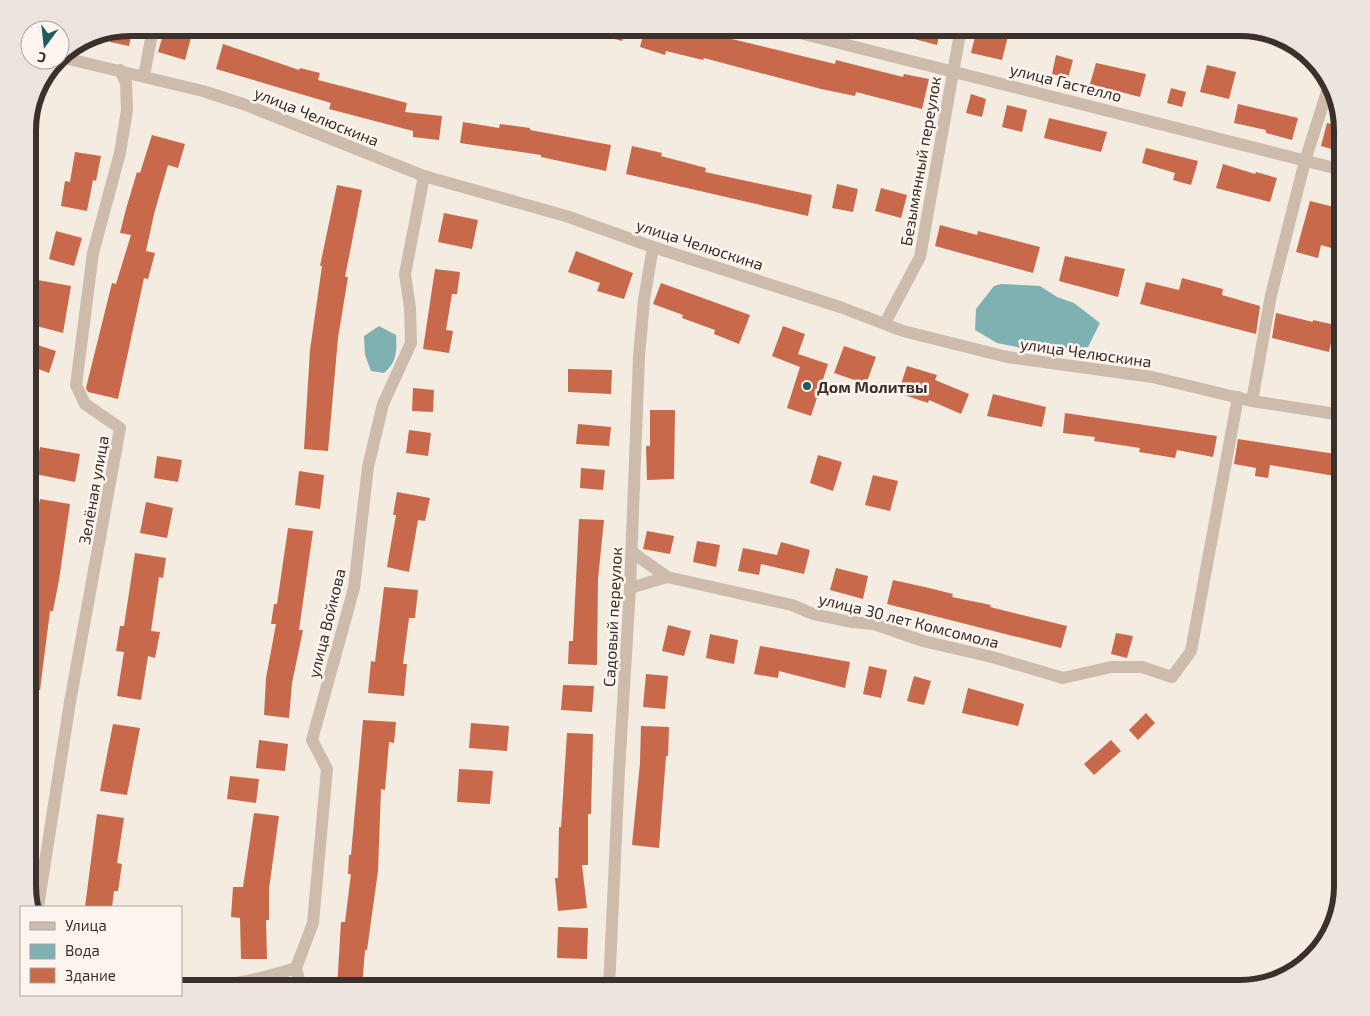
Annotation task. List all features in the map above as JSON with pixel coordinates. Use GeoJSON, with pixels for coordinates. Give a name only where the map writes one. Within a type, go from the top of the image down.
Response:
{"type":"FeatureCollection","features":[{"type":"Feature","properties":{"kind":"street"},"geometry":{"type":"LineString","coordinates":[[144,76],[152,36]]}},
{"type":"Feature","properties":{"kind":"street","name":"улица Гастелло"},"geometry":{"type":"LineString","coordinates":[[813,36],[1334,168]]}},
{"type":"Feature","properties":{"kind":"street","name":"Безымянный переулок"},"geometry":{"type":"LineString","coordinates":[[885,323],[920,257],[959,36]]}},
{"type":"Feature","properties":{"kind":"street","name":"улица Челюскина"},"geometry":{"type":"LineString","coordinates":[[70,59],[203,91],[246,105],[424,176],[566,216],[885,323],[903,331],[1007,358],[1152,377],[1252,401],[1334,414]]}},
{"type":"Feature","properties":{"kind":"street","name":"Зелёная улица"},"geometry":{"type":"LineString","coordinates":[[38,905],[70,702],[120,428],[85,404],[76,385],[93,253],[120,153],[127,110],[126,83],[120,70]]}},
{"type":"Feature","properties":{"kind":"street"},"geometry":{"type":"LineString","coordinates":[[1252,401],[1271,295],[1305,161],[1326,94]]}},
{"type":"Feature","properties":{"kind":"street","name":"улица Войкова"},"geometry":{"type":"LineString","coordinates":[[296,968],[312,923],[327,769],[312,740],[354,588],[368,467],[383,404],[411,343],[410,308],[405,274],[424,176]]}},
{"type":"Feature","properties":{"kind":"street","name":"Садовый переулок"},"geometry":{"type":"LineString","coordinates":[[609,980],[632,552],[639,357],[644,300],[654,247]]}},
{"type":"Feature","properties":{"kind":"street","name":"улица 30 лет Комсомола"},"geometry":{"type":"LineString","coordinates":[[632,552],[667,577],[792,605],[813,614],[851,622],[874,624],[923,641],[992,657],[1063,678],[1111,667],[1142,668],[1172,678],[1191,651],[1238,398]]}},
{"type":"Feature","properties":{"kind":"street","name":"улица 30 лет Комсомола"},"geometry":{"type":"LineString","coordinates":[[630,588],[667,577]]}},
{"type":"Feature","properties":{"kind":"street"},"geometry":{"type":"LineString","coordinates":[[259,980],[296,968],[299,980]]}},
{"type":"Feature","properties":{"kind":"water"},"geometry":{"type":"Polygon","coordinates":[[[1001,284],[1040,286],[1057,297],[1074,303],[1100,323],[1088,347],[1031,350],[997,343],[975,330],[976,309],[994,286],[1001,284]]]}},
{"type":"Feature","properties":{"kind":"water"},"geometry":{"type":"Polygon","coordinates":[[[379,326],[396,335],[394,360],[384,373],[371,371],[365,355],[364,336],[379,326]]]}},
{"type":"Feature","properties":{"kind":"building"},"geometry":{"type":"Polygon","coordinates":[[[131,36],[129,46],[110,42],[111,38],[131,36]]]}},
{"type":"Feature","properties":{"kind":"building"},"geometry":{"type":"Polygon","coordinates":[[[163,36],[191,36],[185,60],[158,52],[163,36]]]}},
{"type":"Feature","properties":{"kind":"building"},"geometry":{"type":"Polygon","coordinates":[[[604,36],[624,36],[622,41],[604,36]]]}},
{"type":"Feature","properties":{"kind":"building"},"geometry":{"type":"Polygon","coordinates":[[[643,36],[719,36],[835,64],[836,60],[903,77],[904,74],[929,79],[922,109],[856,92],[855,96],[821,89],[704,58],[703,60],[666,51],[665,55],[640,47],[643,36]]]}},
{"type":"Feature","properties":{"kind":"building"},"geometry":{"type":"Polygon","coordinates":[[[903,36],[939,36],[937,45],[903,36]]]}},
{"type":"Feature","properties":{"kind":"building"},"geometry":{"type":"Polygon","coordinates":[[[975,36],[1008,36],[1002,60],[971,53],[975,36]]]}},
{"type":"Feature","properties":{"kind":"building"},"geometry":{"type":"Polygon","coordinates":[[[223,44],[299,70],[300,68],[320,73],[318,80],[407,103],[405,112],[442,116],[439,140],[413,137],[413,131],[329,109],[331,103],[216,69],[223,44]]]}},
{"type":"Feature","properties":{"kind":"building"},"geometry":{"type":"Polygon","coordinates":[[[1056,55],[1073,60],[1068,78],[1052,74],[1056,55]]]}},
{"type":"Feature","properties":{"kind":"building"},"geometry":{"type":"Polygon","coordinates":[[[1096,63],[1146,74],[1140,97],[1090,84],[1096,63]]]}},
{"type":"Feature","properties":{"kind":"building"},"geometry":{"type":"Polygon","coordinates":[[[1207,65],[1236,72],[1229,99],[1200,92],[1207,65]]]}},
{"type":"Feature","properties":{"kind":"building"},"geometry":{"type":"Polygon","coordinates":[[[1171,88],[1186,92],[1182,107],[1167,103],[1171,88]]]}},
{"type":"Feature","properties":{"kind":"building"},"geometry":{"type":"Polygon","coordinates":[[[971,94],[986,99],[982,117],[966,113],[971,94]]]}},
{"type":"Feature","properties":{"kind":"building"},"geometry":{"type":"Polygon","coordinates":[[[1238,104],[1298,118],[1292,140],[1266,133],[1266,130],[1234,123],[1238,104]]]}},
{"type":"Feature","properties":{"kind":"building"},"geometry":{"type":"Polygon","coordinates":[[[1007,105],[1027,110],[1022,132],[1002,127],[1007,105]]]}},
{"type":"Feature","properties":{"kind":"building"},"geometry":{"type":"Polygon","coordinates":[[[1049,118],[1107,132],[1101,152],[1044,138],[1049,118]]]}},
{"type":"Feature","properties":{"kind":"building"},"geometry":{"type":"Polygon","coordinates":[[[463,122],[499,128],[500,124],[530,128],[530,130],[611,145],[606,171],[541,157],[541,155],[460,143],[463,122]]]}},
{"type":"Feature","properties":{"kind":"building"},"geometry":{"type":"Polygon","coordinates":[[[1327,123],[1333,124],[1334,150],[1321,146],[1327,123]]]}},
{"type":"Feature","properties":{"kind":"building"},"geometry":{"type":"Polygon","coordinates":[[[152,135],[185,144],[178,168],[168,165],[154,214],[146,251],[155,253],[148,279],[144,278],[118,399],[88,392],[86,388],[112,283],[116,284],[131,235],[120,233],[126,209],[137,172],[140,173],[152,135]]]}},
{"type":"Feature","properties":{"kind":"building"},"geometry":{"type":"Polygon","coordinates":[[[632,146],[662,153],[661,156],[706,168],[705,172],[812,195],[808,216],[626,174],[632,146]]]}},
{"type":"Feature","properties":{"kind":"building"},"geometry":{"type":"Polygon","coordinates":[[[1146,148],[1198,161],[1191,185],[1173,180],[1175,173],[1142,163],[1146,148]]]}},
{"type":"Feature","properties":{"kind":"building"},"geometry":{"type":"Polygon","coordinates":[[[75,152],[101,156],[96,181],[93,180],[87,211],[61,206],[65,181],[70,182],[75,152]]]}},
{"type":"Feature","properties":{"kind":"building"},"geometry":{"type":"Polygon","coordinates":[[[1223,164],[1255,174],[1256,172],[1277,178],[1270,202],[1216,188],[1223,164]]]}},
{"type":"Feature","properties":{"kind":"building"},"geometry":{"type":"Polygon","coordinates":[[[837,184],[858,189],[853,212],[832,208],[837,184]]]}},
{"type":"Feature","properties":{"kind":"building"},"geometry":{"type":"Polygon","coordinates":[[[337,185],[362,190],[345,277],[348,277],[338,338],[328,451],[304,449],[310,350],[322,266],[320,266],[337,185]]]}},
{"type":"Feature","properties":{"kind":"building"},"geometry":{"type":"Polygon","coordinates":[[[881,188],[907,195],[901,218],[875,211],[881,188]]]}},
{"type":"Feature","properties":{"kind":"building"},"geometry":{"type":"Polygon","coordinates":[[[1310,201],[1334,207],[1334,249],[1321,245],[1318,258],[1296,252],[1310,201]]]}},
{"type":"Feature","properties":{"kind":"building"},"geometry":{"type":"Polygon","coordinates":[[[444,213],[478,220],[472,249],[438,242],[444,213]]]}},
{"type":"Feature","properties":{"kind":"building"},"geometry":{"type":"Polygon","coordinates":[[[940,225],[977,235],[978,231],[1040,247],[1033,273],[935,246],[940,225]]]}},
{"type":"Feature","properties":{"kind":"building"},"geometry":{"type":"Polygon","coordinates":[[[56,231],[82,238],[74,266],[49,259],[56,231]]]}},
{"type":"Feature","properties":{"kind":"building"},"geometry":{"type":"Polygon","coordinates":[[[576,251],[633,273],[624,299],[597,291],[600,283],[568,272],[576,251]]]}},
{"type":"Feature","properties":{"kind":"building"},"geometry":{"type":"Polygon","coordinates":[[[1065,256],[1125,269],[1118,297],[1059,281],[1065,256]]]}},
{"type":"Feature","properties":{"kind":"building"},"geometry":{"type":"Polygon","coordinates":[[[435,269],[460,272],[457,294],[452,294],[446,330],[453,331],[449,353],[423,349],[435,269]]]}},
{"type":"Feature","properties":{"kind":"building"},"geometry":{"type":"Polygon","coordinates":[[[1182,278],[1223,289],[1222,295],[1260,306],[1256,334],[1140,304],[1146,282],[1179,290],[1182,278]]]}},
{"type":"Feature","properties":{"kind":"building"},"geometry":{"type":"Polygon","coordinates":[[[38,280],[71,286],[63,333],[36,326],[36,290],[38,280]]]}},
{"type":"Feature","properties":{"kind":"building"},"geometry":{"type":"Polygon","coordinates":[[[661,283],[750,315],[739,344],[714,334],[715,330],[682,318],[683,315],[653,304],[661,283]]]}},
{"type":"Feature","properties":{"kind":"building"},"geometry":{"type":"Polygon","coordinates":[[[1276,313],[1334,325],[1329,352],[1272,338],[1276,313]]]}},
{"type":"Feature","properties":{"kind":"building","name":"Дом Молитвы"},"geometry":{"type":"Polygon","coordinates":[[[783,326],[805,334],[798,354],[828,364],[811,416],[787,408],[800,367],[772,356],[783,326]]]}},
{"type":"Feature","properties":{"kind":"building"},"geometry":{"type":"Polygon","coordinates":[[[36,345],[56,351],[49,373],[36,368],[36,345]]]}},
{"type":"Feature","properties":{"kind":"building"},"geometry":{"type":"Polygon","coordinates":[[[844,346],[876,357],[866,384],[834,373],[844,346]]]}},
{"type":"Feature","properties":{"kind":"building"},"geometry":{"type":"Polygon","coordinates":[[[907,366],[937,375],[935,380],[969,394],[961,414],[929,400],[928,403],[898,393],[907,366]]]}},
{"type":"Feature","properties":{"kind":"building"},"geometry":{"type":"Polygon","coordinates":[[[568,369],[612,370],[611,394],[568,392],[568,369]]]}},
{"type":"Feature","properties":{"kind":"building"},"geometry":{"type":"Polygon","coordinates":[[[413,388],[434,390],[433,412],[412,411],[413,388]]]}},
{"type":"Feature","properties":{"kind":"building"},"geometry":{"type":"Polygon","coordinates":[[[993,394],[1046,407],[1042,427],[987,416],[993,394]]]}},
{"type":"Feature","properties":{"kind":"building"},"geometry":{"type":"Polygon","coordinates":[[[650,410],[675,410],[674,479],[647,480],[646,446],[650,446],[650,410]]]}},
{"type":"Feature","properties":{"kind":"building"},"geometry":{"type":"Polygon","coordinates":[[[1065,413],[1217,436],[1213,457],[1177,450],[1175,458],[1139,452],[1140,448],[1094,441],[1095,437],[1063,433],[1065,413]]]}},
{"type":"Feature","properties":{"kind":"building"},"geometry":{"type":"Polygon","coordinates":[[[578,424],[611,427],[609,446],[576,444],[578,424]]]}},
{"type":"Feature","properties":{"kind":"building"},"geometry":{"type":"Polygon","coordinates":[[[409,430],[431,433],[428,456],[406,453],[409,430]]]}},
{"type":"Feature","properties":{"kind":"building"},"geometry":{"type":"Polygon","coordinates":[[[1238,439],[1334,454],[1334,476],[1270,465],[1268,478],[1255,476],[1256,468],[1234,464],[1238,439]]]}},
{"type":"Feature","properties":{"kind":"building"},"geometry":{"type":"Polygon","coordinates":[[[40,447],[80,454],[75,482],[36,474],[40,447]]]}},
{"type":"Feature","properties":{"kind":"building"},"geometry":{"type":"Polygon","coordinates":[[[818,455],[842,462],[833,491],[810,483],[818,455]]]}},
{"type":"Feature","properties":{"kind":"building"},"geometry":{"type":"Polygon","coordinates":[[[157,456],[182,460],[178,482],[154,478],[157,456]]]}},
{"type":"Feature","properties":{"kind":"building"},"geometry":{"type":"Polygon","coordinates":[[[581,468],[605,470],[603,490],[580,488],[581,468]]]}},
{"type":"Feature","properties":{"kind":"building"},"geometry":{"type":"Polygon","coordinates":[[[299,471],[324,475],[320,509],[295,505],[299,471]]]}},
{"type":"Feature","properties":{"kind":"building"},"geometry":{"type":"Polygon","coordinates":[[[873,475],[898,481],[890,511],[865,505],[873,475]]]}},
{"type":"Feature","properties":{"kind":"building"},"geometry":{"type":"Polygon","coordinates":[[[397,492],[430,498],[425,521],[418,520],[409,572],[387,567],[396,515],[393,515],[397,492]]]}},
{"type":"Feature","properties":{"kind":"building"},"geometry":{"type":"Polygon","coordinates":[[[40,499],[70,504],[59,580],[53,611],[50,611],[40,690],[36,689],[36,519],[40,499]]]}},
{"type":"Feature","properties":{"kind":"building"},"geometry":{"type":"Polygon","coordinates":[[[146,502],[173,508],[167,538],[140,533],[146,502]]]}},
{"type":"Feature","properties":{"kind":"building"},"geometry":{"type":"Polygon","coordinates":[[[579,519],[604,520],[598,579],[597,665],[568,664],[569,641],[573,641],[579,519]]]}},
{"type":"Feature","properties":{"kind":"building"},"geometry":{"type":"Polygon","coordinates":[[[288,528],[313,531],[299,630],[303,630],[292,683],[289,718],[264,715],[266,678],[276,624],[271,624],[274,604],[277,604],[288,528]]]}},
{"type":"Feature","properties":{"kind":"building"},"geometry":{"type":"Polygon","coordinates":[[[647,531],[674,536],[670,554],[643,549],[647,531]]]}},
{"type":"Feature","properties":{"kind":"building"},"geometry":{"type":"Polygon","coordinates":[[[697,541],[720,545],[716,567],[693,562],[697,541]]]}},
{"type":"Feature","properties":{"kind":"building"},"geometry":{"type":"Polygon","coordinates":[[[781,542],[810,550],[804,574],[761,564],[759,575],[738,571],[743,548],[777,555],[781,542]]]}},
{"type":"Feature","properties":{"kind":"building"},"geometry":{"type":"Polygon","coordinates":[[[135,553],[166,558],[163,578],[159,577],[151,631],[160,632],[155,658],[148,656],[141,700],[117,696],[124,652],[116,651],[120,626],[124,626],[135,553]]]}},
{"type":"Feature","properties":{"kind":"building"},"geometry":{"type":"Polygon","coordinates":[[[836,568],[868,576],[863,599],[830,590],[836,568]]]}},
{"type":"Feature","properties":{"kind":"building"},"geometry":{"type":"Polygon","coordinates":[[[893,580],[953,594],[952,597],[991,605],[990,607],[1067,626],[1061,648],[887,604],[893,580]]]}},
{"type":"Feature","properties":{"kind":"building"},"geometry":{"type":"Polygon","coordinates":[[[384,587],[418,590],[415,618],[409,618],[403,664],[407,664],[404,696],[368,693],[371,661],[375,662],[384,587]]]}},
{"type":"Feature","properties":{"kind":"building"},"geometry":{"type":"Polygon","coordinates":[[[668,625],[691,631],[684,656],[662,651],[668,625]]]}},
{"type":"Feature","properties":{"kind":"building"},"geometry":{"type":"Polygon","coordinates":[[[1116,633],[1133,636],[1127,658],[1111,654],[1116,633]]]}},
{"type":"Feature","properties":{"kind":"building"},"geometry":{"type":"Polygon","coordinates":[[[710,634],[738,640],[734,664],[706,658],[710,634]]]}},
{"type":"Feature","properties":{"kind":"building"},"geometry":{"type":"Polygon","coordinates":[[[760,646],[850,662],[845,688],[779,671],[778,678],[754,674],[760,646]]]}},
{"type":"Feature","properties":{"kind":"building"},"geometry":{"type":"Polygon","coordinates":[[[869,666],[887,670],[881,698],[863,694],[869,666]]]}},
{"type":"Feature","properties":{"kind":"building"},"geometry":{"type":"Polygon","coordinates":[[[646,674],[668,676],[665,709],[643,707],[646,674]]]}},
{"type":"Feature","properties":{"kind":"building"},"geometry":{"type":"Polygon","coordinates":[[[914,676],[931,681],[924,705],[907,701],[914,676]]]}},
{"type":"Feature","properties":{"kind":"building"},"geometry":{"type":"Polygon","coordinates":[[[563,685],[594,686],[592,712],[561,710],[563,685]]]}},
{"type":"Feature","properties":{"kind":"building"},"geometry":{"type":"Polygon","coordinates":[[[968,688],[1024,704],[1018,726],[962,713],[968,688]]]}},
{"type":"Feature","properties":{"kind":"building"},"geometry":{"type":"Polygon","coordinates":[[[1146,713],[1155,723],[1138,740],[1129,730],[1146,713]]]}},
{"type":"Feature","properties":{"kind":"building"},"geometry":{"type":"Polygon","coordinates":[[[363,720],[396,722],[394,743],[389,742],[385,790],[381,789],[378,871],[367,950],[365,950],[363,980],[337,980],[341,922],[345,922],[351,874],[348,874],[349,855],[351,855],[363,720]]]}},
{"type":"Feature","properties":{"kind":"building"},"geometry":{"type":"Polygon","coordinates":[[[471,723],[509,726],[507,751],[469,748],[471,723]]]}},
{"type":"Feature","properties":{"kind":"building"},"geometry":{"type":"Polygon","coordinates":[[[113,724],[140,728],[127,795],[100,791],[113,724]]]}},
{"type":"Feature","properties":{"kind":"building"},"geometry":{"type":"Polygon","coordinates":[[[641,726],[669,727],[659,848],[632,845],[640,763],[641,726]]]}},
{"type":"Feature","properties":{"kind":"building"},"geometry":{"type":"Polygon","coordinates":[[[567,733],[593,734],[591,814],[588,814],[588,865],[582,865],[587,908],[558,911],[555,878],[558,878],[559,827],[561,827],[567,733]]]}},
{"type":"Feature","properties":{"kind":"building"},"geometry":{"type":"Polygon","coordinates":[[[259,740],[288,744],[285,771],[256,768],[259,740]]]}},
{"type":"Feature","properties":{"kind":"building"},"geometry":{"type":"Polygon","coordinates":[[[1111,740],[1121,751],[1094,775],[1084,764],[1111,740]]]}},
{"type":"Feature","properties":{"kind":"building"},"geometry":{"type":"Polygon","coordinates":[[[459,769],[493,771],[490,804],[457,802],[459,769]]]}},
{"type":"Feature","properties":{"kind":"building"},"geometry":{"type":"Polygon","coordinates":[[[230,776],[259,779],[256,803],[227,799],[230,776]]]}},
{"type":"Feature","properties":{"kind":"building"},"geometry":{"type":"Polygon","coordinates":[[[254,813],[279,816],[269,889],[269,920],[266,920],[267,959],[241,959],[240,918],[231,917],[233,887],[243,887],[254,813]]]}},
{"type":"Feature","properties":{"kind":"building"},"geometry":{"type":"Polygon","coordinates":[[[97,814],[124,818],[117,863],[122,864],[118,891],[114,891],[112,906],[85,906],[97,814]]]}},
{"type":"Feature","properties":{"kind":"building"},"geometry":{"type":"Polygon","coordinates":[[[558,927],[588,928],[587,959],[557,958],[558,927]]]}},
{"type":"Feature","properties":{"kind":"place","name":"Дом Молитвы"},"geometry":{"type":"Point","coordinates":[807,386]}}]}
